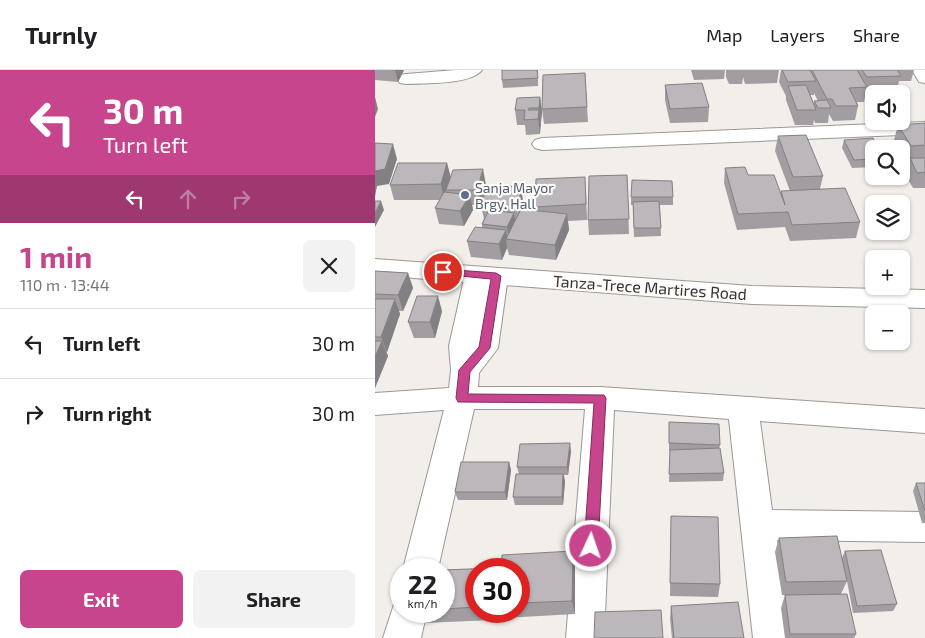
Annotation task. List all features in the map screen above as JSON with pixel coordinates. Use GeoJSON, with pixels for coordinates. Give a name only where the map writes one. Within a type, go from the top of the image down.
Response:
{"type":"FeatureCollection","features":[{"type":"Feature","properties":{"kind":"street"},"geometry":{"type":"LineString","coordinates":[[406,79],[456,76],[473,70]]}},
{"type":"Feature","properties":{"kind":"street"},"geometry":{"type":"LineString","coordinates":[[921,70],[925,78]]}},
{"type":"Feature","properties":{"kind":"street"},"geometry":{"type":"LineString","coordinates":[[543,144],[925,128]]}},
{"type":"Feature","properties":{"kind":"street","name":"Tanza-Trece Martires Road"},"geometry":{"type":"LineString","coordinates":[[375,267],[752,295],[925,299]]}},
{"type":"Feature","properties":{"kind":"street"},"geometry":{"type":"LineString","coordinates":[[423,558],[463,384],[484,348],[486,275]]}},
{"type":"Feature","properties":{"kind":"street"},"geometry":{"type":"LineString","coordinates":[[375,404],[463,384],[600,398],[925,421]]}},
{"type":"Feature","properties":{"kind":"street"},"geometry":{"type":"LineString","coordinates":[[585,638],[600,398]]}},
{"type":"Feature","properties":{"kind":"street"},"geometry":{"type":"LineString","coordinates":[[743,408],[771,638]]}},
{"type":"Feature","properties":{"kind":"street"},"geometry":{"type":"LineString","coordinates":[[757,526],[925,527]]}},
{"type":"Feature","properties":{"kind":"street"},"geometry":{"type":"LineString","coordinates":[[402,638],[406,623]]}},
{"type":"Feature","properties":{"kind":"building"},"geometry":{"type":"Polygon","coordinates":[[[502,70],[537,70],[538,78],[502,80],[502,70]]]}},
{"type":"Feature","properties":{"kind":"building"},"geometry":{"type":"Polygon","coordinates":[[[782,70],[810,70],[816,81],[788,82],[782,70]]]}},
{"type":"Feature","properties":{"kind":"building"},"geometry":{"type":"Polygon","coordinates":[[[812,70],[857,70],[866,85],[865,87],[849,88],[858,106],[836,106],[832,99],[827,99],[812,70]]]}},
{"type":"Feature","properties":{"kind":"building"},"geometry":{"type":"Polygon","coordinates":[[[862,70],[897,70],[901,76],[867,77],[862,70]]]}},
{"type":"Feature","properties":{"kind":"building"},"geometry":{"type":"Polygon","coordinates":[[[585,73],[587,107],[542,109],[543,75],[585,73]]]}},
{"type":"Feature","properties":{"kind":"building"},"geometry":{"type":"Polygon","coordinates":[[[702,83],[709,107],[670,109],[665,85],[702,83]]]}},
{"type":"Feature","properties":{"kind":"building"},"geometry":{"type":"Polygon","coordinates":[[[806,85],[816,110],[797,110],[788,86],[806,85]]]}},
{"type":"Feature","properties":{"kind":"building"},"geometry":{"type":"Polygon","coordinates":[[[540,97],[539,108],[529,108],[528,110],[539,110],[538,119],[524,120],[525,110],[515,110],[517,98],[540,97]]]}},
{"type":"Feature","properties":{"kind":"building"},"geometry":{"type":"Polygon","coordinates":[[[827,100],[831,108],[818,108],[814,101],[827,100]]]}},
{"type":"Feature","properties":{"kind":"building"},"geometry":{"type":"Polygon","coordinates":[[[925,123],[925,145],[911,146],[910,140],[907,140],[901,130],[910,130],[910,124],[925,123]]]}},
{"type":"Feature","properties":{"kind":"building"},"geometry":{"type":"Polygon","coordinates":[[[806,135],[823,176],[793,177],[778,136],[806,135]]]}},
{"type":"Feature","properties":{"kind":"building"},"geometry":{"type":"Polygon","coordinates":[[[873,138],[874,140],[865,140],[865,159],[854,160],[844,140],[873,138]]]}},
{"type":"Feature","properties":{"kind":"building"},"geometry":{"type":"Polygon","coordinates":[[[375,143],[393,144],[385,169],[375,171],[375,143]]]}},
{"type":"Feature","properties":{"kind":"building"},"geometry":{"type":"Polygon","coordinates":[[[910,158],[925,158],[925,172],[917,173],[910,158]]]}},
{"type":"Feature","properties":{"kind":"building"},"geometry":{"type":"Polygon","coordinates":[[[398,163],[447,163],[441,184],[390,185],[398,163]]]}},
{"type":"Feature","properties":{"kind":"building"},"geometry":{"type":"Polygon","coordinates":[[[745,167],[748,175],[774,175],[785,205],[781,191],[845,188],[860,222],[792,225],[788,212],[738,214],[725,168],[745,167]]]}},
{"type":"Feature","properties":{"kind":"building"},"geometry":{"type":"Polygon","coordinates":[[[483,169],[477,190],[446,190],[453,170],[483,169]]]}},
{"type":"Feature","properties":{"kind":"building"},"geometry":{"type":"Polygon","coordinates":[[[627,175],[629,219],[588,220],[589,176],[627,175]]]}},
{"type":"Feature","properties":{"kind":"building"},"geometry":{"type":"Polygon","coordinates":[[[585,177],[586,204],[535,207],[536,179],[585,177]]]}},
{"type":"Feature","properties":{"kind":"building"},"geometry":{"type":"Polygon","coordinates":[[[632,180],[672,181],[673,197],[631,197],[632,180]]]}},
{"type":"Feature","properties":{"kind":"building"},"geometry":{"type":"Polygon","coordinates":[[[521,186],[519,208],[482,210],[485,187],[521,186]]]}},
{"type":"Feature","properties":{"kind":"building"},"geometry":{"type":"Polygon","coordinates":[[[444,192],[470,195],[460,211],[435,208],[444,192]]]}},
{"type":"Feature","properties":{"kind":"building"},"geometry":{"type":"Polygon","coordinates":[[[375,201],[381,201],[375,213],[375,201]]]}},
{"type":"Feature","properties":{"kind":"building"},"geometry":{"type":"Polygon","coordinates":[[[659,201],[661,228],[634,228],[633,202],[659,201]]]}},
{"type":"Feature","properties":{"kind":"building"},"geometry":{"type":"Polygon","coordinates":[[[521,209],[567,214],[555,245],[506,239],[521,209]]]}},
{"type":"Feature","properties":{"kind":"building"},"geometry":{"type":"Polygon","coordinates":[[[489,210],[514,213],[507,227],[482,224],[489,210]]]}},
{"type":"Feature","properties":{"kind":"building"},"geometry":{"type":"Polygon","coordinates":[[[475,227],[506,230],[499,244],[467,241],[475,227]]]}},
{"type":"Feature","properties":{"kind":"building"},"geometry":{"type":"Polygon","coordinates":[[[375,271],[408,273],[398,295],[375,294],[375,271]]]}},
{"type":"Feature","properties":{"kind":"building"},"geometry":{"type":"Polygon","coordinates":[[[417,296],[438,296],[430,322],[408,322],[417,296]]]}},
{"type":"Feature","properties":{"kind":"building"},"geometry":{"type":"Polygon","coordinates":[[[375,299],[395,299],[381,337],[375,337],[375,299]]]}},
{"type":"Feature","properties":{"kind":"building"},"geometry":{"type":"Polygon","coordinates":[[[375,341],[382,341],[375,357],[375,341]]]}},
{"type":"Feature","properties":{"kind":"building"},"geometry":{"type":"Polygon","coordinates":[[[669,422],[719,424],[720,445],[669,443],[669,422]]]}},
{"type":"Feature","properties":{"kind":"building"},"geometry":{"type":"Polygon","coordinates":[[[570,443],[567,467],[517,467],[520,444],[570,443]]]}},
{"type":"Feature","properties":{"kind":"building"},"geometry":{"type":"Polygon","coordinates":[[[720,448],[724,473],[669,474],[670,450],[720,448]]]}},
{"type":"Feature","properties":{"kind":"building"},"geometry":{"type":"Polygon","coordinates":[[[461,462],[509,462],[505,492],[455,492],[461,462]]]}},
{"type":"Feature","properties":{"kind":"building"},"geometry":{"type":"Polygon","coordinates":[[[516,474],[563,474],[562,497],[513,497],[516,474]]]}},
{"type":"Feature","properties":{"kind":"building"},"geometry":{"type":"Polygon","coordinates":[[[916,483],[925,483],[925,511],[916,483]]]}},
{"type":"Feature","properties":{"kind":"building"},"geometry":{"type":"Polygon","coordinates":[[[671,516],[718,517],[720,584],[670,583],[671,516]]]}},
{"type":"Feature","properties":{"kind":"building"},"geometry":{"type":"Polygon","coordinates":[[[837,536],[847,581],[786,582],[779,538],[837,536]]]}},
{"type":"Feature","properties":{"kind":"building"},"geometry":{"type":"Polygon","coordinates":[[[881,550],[897,604],[857,606],[845,551],[881,550]]]}},
{"type":"Feature","properties":{"kind":"building"},"geometry":{"type":"Polygon","coordinates":[[[573,551],[572,601],[530,603],[530,558],[502,558],[502,555],[573,551]]]}},
{"type":"Feature","properties":{"kind":"building"},"geometry":{"type":"Polygon","coordinates":[[[465,569],[465,608],[455,608],[455,570],[465,569]]]}},
{"type":"Feature","properties":{"kind":"building"},"geometry":{"type":"Polygon","coordinates":[[[847,594],[856,634],[790,634],[785,595],[847,594]]]}},
{"type":"Feature","properties":{"kind":"building"},"geometry":{"type":"Polygon","coordinates":[[[738,602],[744,638],[674,638],[671,606],[738,602]]]}},
{"type":"Feature","properties":{"kind":"building"},"geometry":{"type":"Polygon","coordinates":[[[661,610],[663,638],[594,638],[595,612],[661,610]]]}},
{"type":"Feature","properties":{"kind":"place","name":"Sanja Mayor Brgy. Hall"},"geometry":{"type":"Point","coordinates":[465,195]}},
{"type":"Feature","properties":{"kind":"route"},"geometry":{"type":"LineString","coordinates":[[443,272],[496,276],[484,348],[465,370],[462,398],[600,398],[591,546]]}}]}
